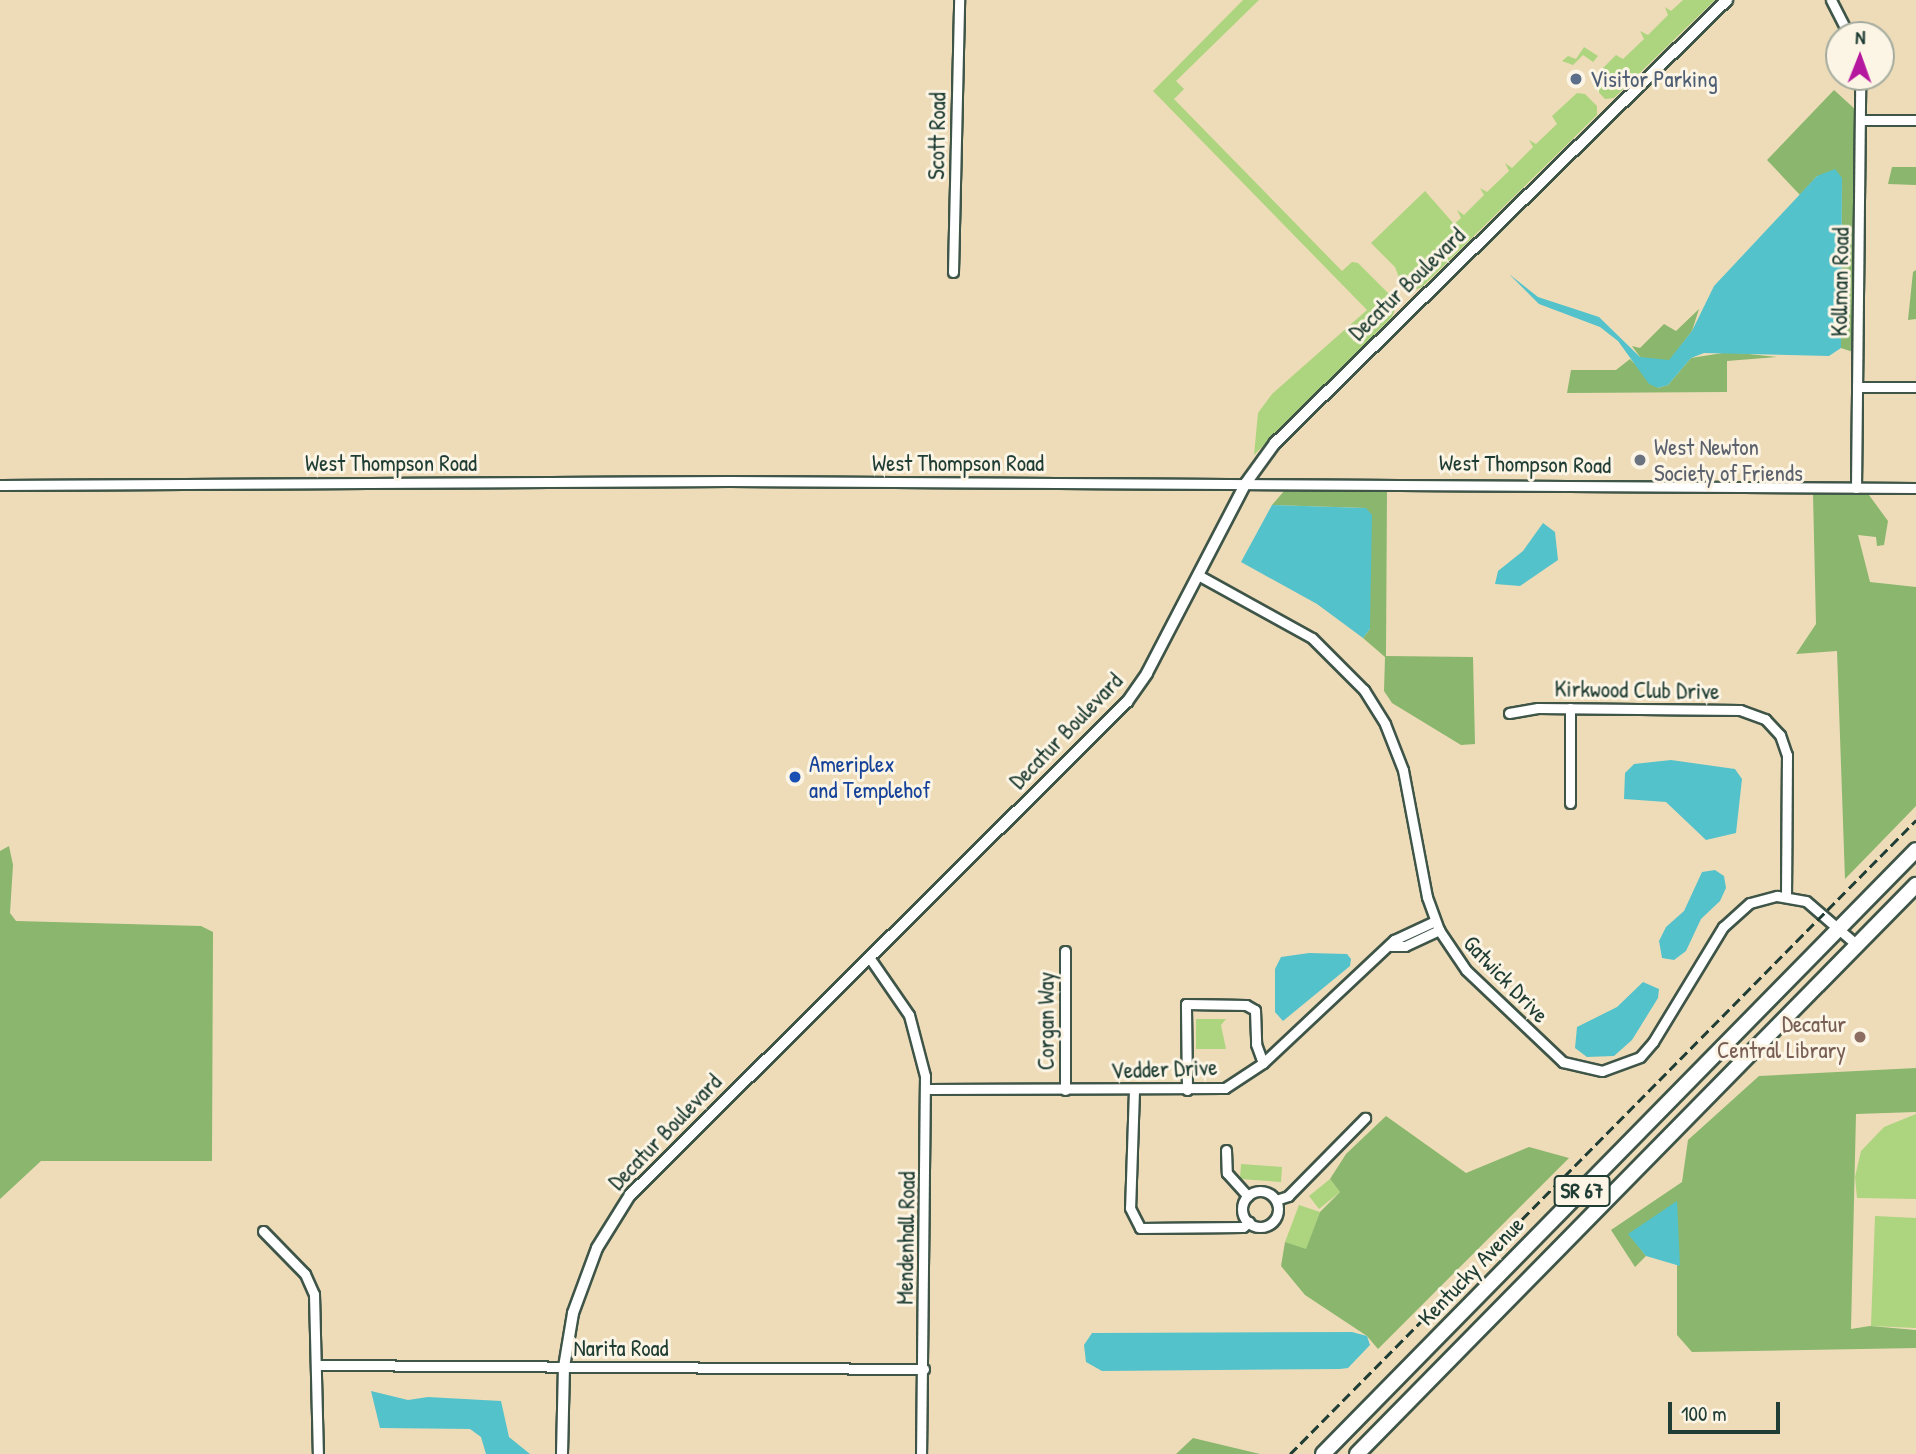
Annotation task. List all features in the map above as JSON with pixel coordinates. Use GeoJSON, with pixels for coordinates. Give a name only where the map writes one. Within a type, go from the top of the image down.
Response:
{"type":"FeatureCollection","features":[{"type":"Feature","properties":{"kind":"main road","name":"Kentucky Avenue"},"geometry":{"type":"LineString","coordinates":[[1323,1454],[1916,850]]}},
{"type":"Feature","properties":{"kind":"main road","name":"Kentucky Avenue"},"geometry":{"type":"LineString","coordinates":[[1357,1454],[1916,885]]}},
{"type":"Feature","properties":{"kind":"street","name":"Scott Road"},"geometry":{"type":"LineString","coordinates":[[953,272],[959,0]]}},
{"type":"Feature","properties":{"kind":"street","name":"Decatur Boulevard"},"geometry":{"type":"LineString","coordinates":[[562,1454],[564,1367],[573,1313],[588,1269],[630,1195],[1122,708],[1147,674],[1246,483],[1280,437],[1727,0]]}},
{"type":"Feature","properties":{"kind":"street"},"geometry":{"type":"LineString","coordinates":[[1831,0],[1842,21]]}},
{"type":"Feature","properties":{"kind":"street","name":"Kollman Road"},"geometry":{"type":"LineString","coordinates":[[1856,488],[1863,120],[1861,91]]}},
{"type":"Feature","properties":{"kind":"street"},"geometry":{"type":"LineString","coordinates":[[1863,120],[1916,121]]}},
{"type":"Feature","properties":{"kind":"street"},"geometry":{"type":"LineString","coordinates":[[1857,387],[1916,387]]}},
{"type":"Feature","properties":{"kind":"street","name":"West Thompson Road"},"geometry":{"type":"LineString","coordinates":[[0,485],[1246,483],[1916,488]]}},
{"type":"Feature","properties":{"kind":"street","name":"Gatwick Drive"},"geometry":{"type":"LineString","coordinates":[[1198,575],[1312,638],[1345,667],[1373,702],[1404,769],[1437,925],[1466,970],[1555,1057],[1577,1068],[1606,1071],[1625,1066],[1650,1047],[1731,916],[1750,903],[1786,896]]}},
{"type":"Feature","properties":{"kind":"street"},"geometry":{"type":"LineString","coordinates":[[1570,708],[1570,803]]}},
{"type":"Feature","properties":{"kind":"street","name":"Kirkwood Club Drive"},"geometry":{"type":"LineString","coordinates":[[1509,713],[1570,708],[1740,710],[1763,718],[1780,735],[1787,757],[1786,896]]}},
{"type":"Feature","properties":{"kind":"street"},"geometry":{"type":"LineString","coordinates":[[1786,896],[1812,904],[1857,945]]}},
{"type":"Feature","properties":{"kind":"street","name":"Vedder Drive"},"geometry":{"type":"LineString","coordinates":[[927,1089],[1225,1088],[1263,1063],[1391,946],[1405,946],[1437,925]]}},
{"type":"Feature","properties":{"kind":"street","name":"Corgan Way"},"geometry":{"type":"LineString","coordinates":[[1065,951],[1065,1090]]}},
{"type":"Feature","properties":{"kind":"street","name":"Mendenhall Road"},"geometry":{"type":"LineString","coordinates":[[869,957],[897,992],[912,1024],[927,1089],[922,1454]]}},
{"type":"Feature","properties":{"kind":"street"},"geometry":{"type":"LineString","coordinates":[[1187,1090],[1186,1004],[1246,1005],[1255,1010],[1256,1044],[1263,1063]]}},
{"type":"Feature","properties":{"kind":"street"},"geometry":{"type":"LineString","coordinates":[[1133,1090],[1130,1208],[1140,1228],[1243,1227],[1249,1222],[1269,1224],[1277,1216],[1276,1200]]}},
{"type":"Feature","properties":{"kind":"street"},"geometry":{"type":"LineString","coordinates":[[1276,1200],[1288,1196],[1365,1118]]}},
{"type":"Feature","properties":{"kind":"street"},"geometry":{"type":"LineString","coordinates":[[1226,1150],[1227,1173],[1248,1196]]}},
{"type":"Feature","properties":{"kind":"street"},"geometry":{"type":"LineString","coordinates":[[1248,1196],[1263,1191],[1276,1200]]}},
{"type":"Feature","properties":{"kind":"street"},"geometry":{"type":"LineString","coordinates":[[1248,1196],[1243,1212],[1249,1222]]}},
{"type":"Feature","properties":{"kind":"street"},"geometry":{"type":"LineString","coordinates":[[263,1231],[312,1286],[319,1365],[318,1454]]}},
{"type":"Feature","properties":{"kind":"street","name":"Narita Road"},"geometry":{"type":"LineString","coordinates":[[319,1365],[923,1369]]}},
{"type":"Feature","properties":{"kind":"green space"},"geometry":{"type":"Polygon","coordinates":[[[1243,0],[1259,0],[1176,81],[1184,89],[1174,99],[1342,271],[1352,262],[1358,263],[1392,297],[1396,307],[1392,317],[1254,455],[1258,413],[1272,394],[1367,310],[1153,91],[1243,0]]]}},
{"type":"Feature","properties":{"kind":"green space"},"geometry":{"type":"Polygon","coordinates":[[[1683,0],[1715,0],[1614,98],[1605,99],[1593,86],[1593,78],[1616,55],[1623,59],[1644,39],[1640,31],[1648,35],[1668,15],[1665,7],[1671,11],[1683,0]]]}},
{"type":"Feature","properties":{"kind":"green space"},"geometry":{"type":"Polygon","coordinates":[[[1584,47],[1598,56],[1593,62],[1583,55],[1573,65],[1562,61],[1568,56],[1576,59],[1584,47]]]}},
{"type":"Feature","properties":{"kind":"green space"},"geometry":{"type":"Polygon","coordinates":[[[1833,91],[1857,111],[1853,352],[1841,348],[1842,178],[1817,176],[1800,195],[1767,160],[1833,91]]]}},
{"type":"Feature","properties":{"kind":"green space"},"geometry":{"type":"Polygon","coordinates":[[[1577,93],[1585,94],[1597,106],[1597,115],[1422,287],[1410,292],[1403,288],[1395,267],[1371,243],[1425,191],[1454,224],[1461,218],[1457,210],[1464,215],[1484,195],[1480,188],[1487,192],[1509,171],[1505,163],[1512,168],[1533,147],[1529,140],[1536,144],[1557,124],[1552,116],[1577,93]]]}},
{"type":"Feature","properties":{"kind":"green space"},"geometry":{"type":"Polygon","coordinates":[[[1892,167],[1916,167],[1916,185],[1888,184],[1892,167]]]}},
{"type":"Feature","properties":{"kind":"green space"},"geometry":{"type":"Polygon","coordinates":[[[1916,270],[1916,319],[1908,320],[1913,272],[1916,270]]]}},
{"type":"Feature","properties":{"kind":"green space"},"geometry":{"type":"Polygon","coordinates":[[[1699,309],[1692,331],[1670,360],[1650,361],[1640,357],[1632,346],[1640,348],[1664,324],[1676,331],[1699,309]]]}},
{"type":"Feature","properties":{"kind":"green space"},"geometry":{"type":"Polygon","coordinates":[[[1729,352],[1777,357],[1727,361],[1727,392],[1567,393],[1571,370],[1616,370],[1630,359],[1658,388],[1668,385],[1691,358],[1729,352]]]}},
{"type":"Feature","properties":{"kind":"green space"},"geometry":{"type":"Polygon","coordinates":[[[1285,490],[1387,491],[1386,656],[1473,657],[1475,744],[1461,745],[1392,703],[1384,691],[1385,657],[1363,638],[1370,629],[1366,508],[1272,505],[1285,490]]]}},
{"type":"Feature","properties":{"kind":"green space"},"geometry":{"type":"Polygon","coordinates":[[[1813,494],[1869,495],[1888,521],[1884,545],[1877,546],[1876,537],[1858,535],[1870,582],[1916,587],[1916,806],[1845,879],[1837,651],[1796,654],[1816,624],[1813,494]]]}},
{"type":"Feature","properties":{"kind":"green space"},"geometry":{"type":"Polygon","coordinates":[[[9,846],[13,865],[10,913],[16,921],[201,926],[213,932],[212,1161],[41,1161],[0,1199],[0,851],[9,846]]]}},
{"type":"Feature","properties":{"kind":"green space"},"geometry":{"type":"Polygon","coordinates":[[[1196,1019],[1226,1019],[1221,1025],[1226,1049],[1196,1049],[1196,1019]]]}},
{"type":"Feature","properties":{"kind":"green space"},"geometry":{"type":"Polygon","coordinates":[[[1916,1068],[1916,1112],[1856,1114],[1851,1329],[1870,1326],[1916,1330],[1916,1348],[1692,1352],[1677,1335],[1677,1202],[1629,1234],[1646,1256],[1635,1267],[1611,1230],[1682,1182],[1688,1140],[1759,1076],[1916,1068]]]}},
{"type":"Feature","properties":{"kind":"green space"},"geometry":{"type":"Polygon","coordinates":[[[1916,1114],[1916,1199],[1857,1198],[1855,1177],[1861,1151],[1884,1127],[1916,1114]]]}},
{"type":"Feature","properties":{"kind":"green space"},"geometry":{"type":"Polygon","coordinates":[[[1386,1116],[1466,1173],[1529,1147],[1569,1158],[1378,1349],[1367,1336],[1305,1295],[1281,1266],[1285,1242],[1306,1249],[1320,1212],[1340,1192],[1330,1179],[1346,1154],[1386,1116]]]}},
{"type":"Feature","properties":{"kind":"green space"},"geometry":{"type":"Polygon","coordinates":[[[1241,1164],[1282,1167],[1281,1182],[1240,1179],[1241,1164]]]}},
{"type":"Feature","properties":{"kind":"green space"},"geometry":{"type":"Polygon","coordinates":[[[1330,1179],[1340,1192],[1319,1209],[1309,1196],[1330,1179]]]}},
{"type":"Feature","properties":{"kind":"green space"},"geometry":{"type":"Polygon","coordinates":[[[1299,1205],[1320,1212],[1306,1250],[1285,1242],[1299,1205]]]}},
{"type":"Feature","properties":{"kind":"green space"},"geometry":{"type":"Polygon","coordinates":[[[1875,1216],[1916,1218],[1916,1328],[1871,1326],[1875,1216]]]}},
{"type":"Feature","properties":{"kind":"green space"},"geometry":{"type":"Polygon","coordinates":[[[1193,1438],[1260,1454],[1176,1454],[1193,1438]]]}},
{"type":"Feature","properties":{"kind":"water"},"geometry":{"type":"Polygon","coordinates":[[[1835,169],[1842,178],[1841,348],[1829,356],[1704,353],[1691,358],[1668,385],[1658,388],[1649,384],[1618,341],[1600,327],[1539,304],[1509,274],[1538,297],[1599,317],[1640,357],[1669,360],[1692,331],[1714,286],[1817,176],[1835,169]]]}},
{"type":"Feature","properties":{"kind":"water"},"geometry":{"type":"Polygon","coordinates":[[[1272,505],[1366,508],[1372,515],[1370,629],[1363,638],[1317,604],[1241,562],[1272,505]]]}},
{"type":"Feature","properties":{"kind":"water"},"geometry":{"type":"Polygon","coordinates":[[[1543,523],[1555,532],[1558,560],[1520,586],[1495,584],[1498,571],[1523,551],[1543,523]]]}},
{"type":"Feature","properties":{"kind":"water"},"geometry":{"type":"Polygon","coordinates":[[[1671,760],[1735,769],[1742,779],[1736,833],[1706,840],[1666,802],[1624,799],[1625,773],[1634,764],[1671,760]]]}},
{"type":"Feature","properties":{"kind":"water"},"geometry":{"type":"Polygon","coordinates":[[[1715,870],[1724,876],[1726,888],[1720,901],[1701,919],[1686,951],[1674,960],[1662,958],[1659,941],[1666,927],[1684,911],[1702,872],[1715,870]]]}},
{"type":"Feature","properties":{"kind":"water"},"geometry":{"type":"Polygon","coordinates":[[[1309,953],[1347,954],[1351,959],[1350,966],[1283,1021],[1275,1012],[1275,969],[1281,957],[1309,953]]]}},
{"type":"Feature","properties":{"kind":"water"},"geometry":{"type":"Polygon","coordinates":[[[1643,982],[1659,989],[1658,998],[1632,1040],[1614,1056],[1587,1057],[1575,1048],[1577,1027],[1617,1007],[1643,982]]]}},
{"type":"Feature","properties":{"kind":"water"},"geometry":{"type":"Polygon","coordinates":[[[1677,1201],[1680,1266],[1646,1256],[1628,1234],[1677,1201]]]}},
{"type":"Feature","properties":{"kind":"water"},"geometry":{"type":"Polygon","coordinates":[[[1352,1332],[1367,1336],[1370,1345],[1348,1368],[1340,1369],[1102,1371],[1086,1362],[1084,1345],[1092,1333],[1352,1332]]]}},
{"type":"Feature","properties":{"kind":"water"},"geometry":{"type":"Polygon","coordinates":[[[371,1391],[408,1400],[428,1397],[501,1401],[509,1437],[530,1454],[486,1454],[481,1437],[470,1429],[380,1428],[371,1391]]]}},
{"type":"Feature","properties":{"kind":"railway"},"geometry":{"type":"LineString","coordinates":[[1290,1454],[1916,820]]}},
{"type":"Feature","properties":{"kind":"place","name":"Visitor Parking"},"geometry":{"type":"Point","coordinates":[1576,79]}},
{"type":"Feature","properties":{"kind":"place","name":"West Newton Society of Friends"},"geometry":{"type":"Point","coordinates":[1640,460]}},
{"type":"Feature","properties":{"kind":"place","name":"Ameriplex and Templehof"},"geometry":{"type":"Point","coordinates":[795,777]}},
{"type":"Feature","properties":{"kind":"place","name":"Decatur Central Library"},"geometry":{"type":"Point","coordinates":[1860,1037]}}]}
